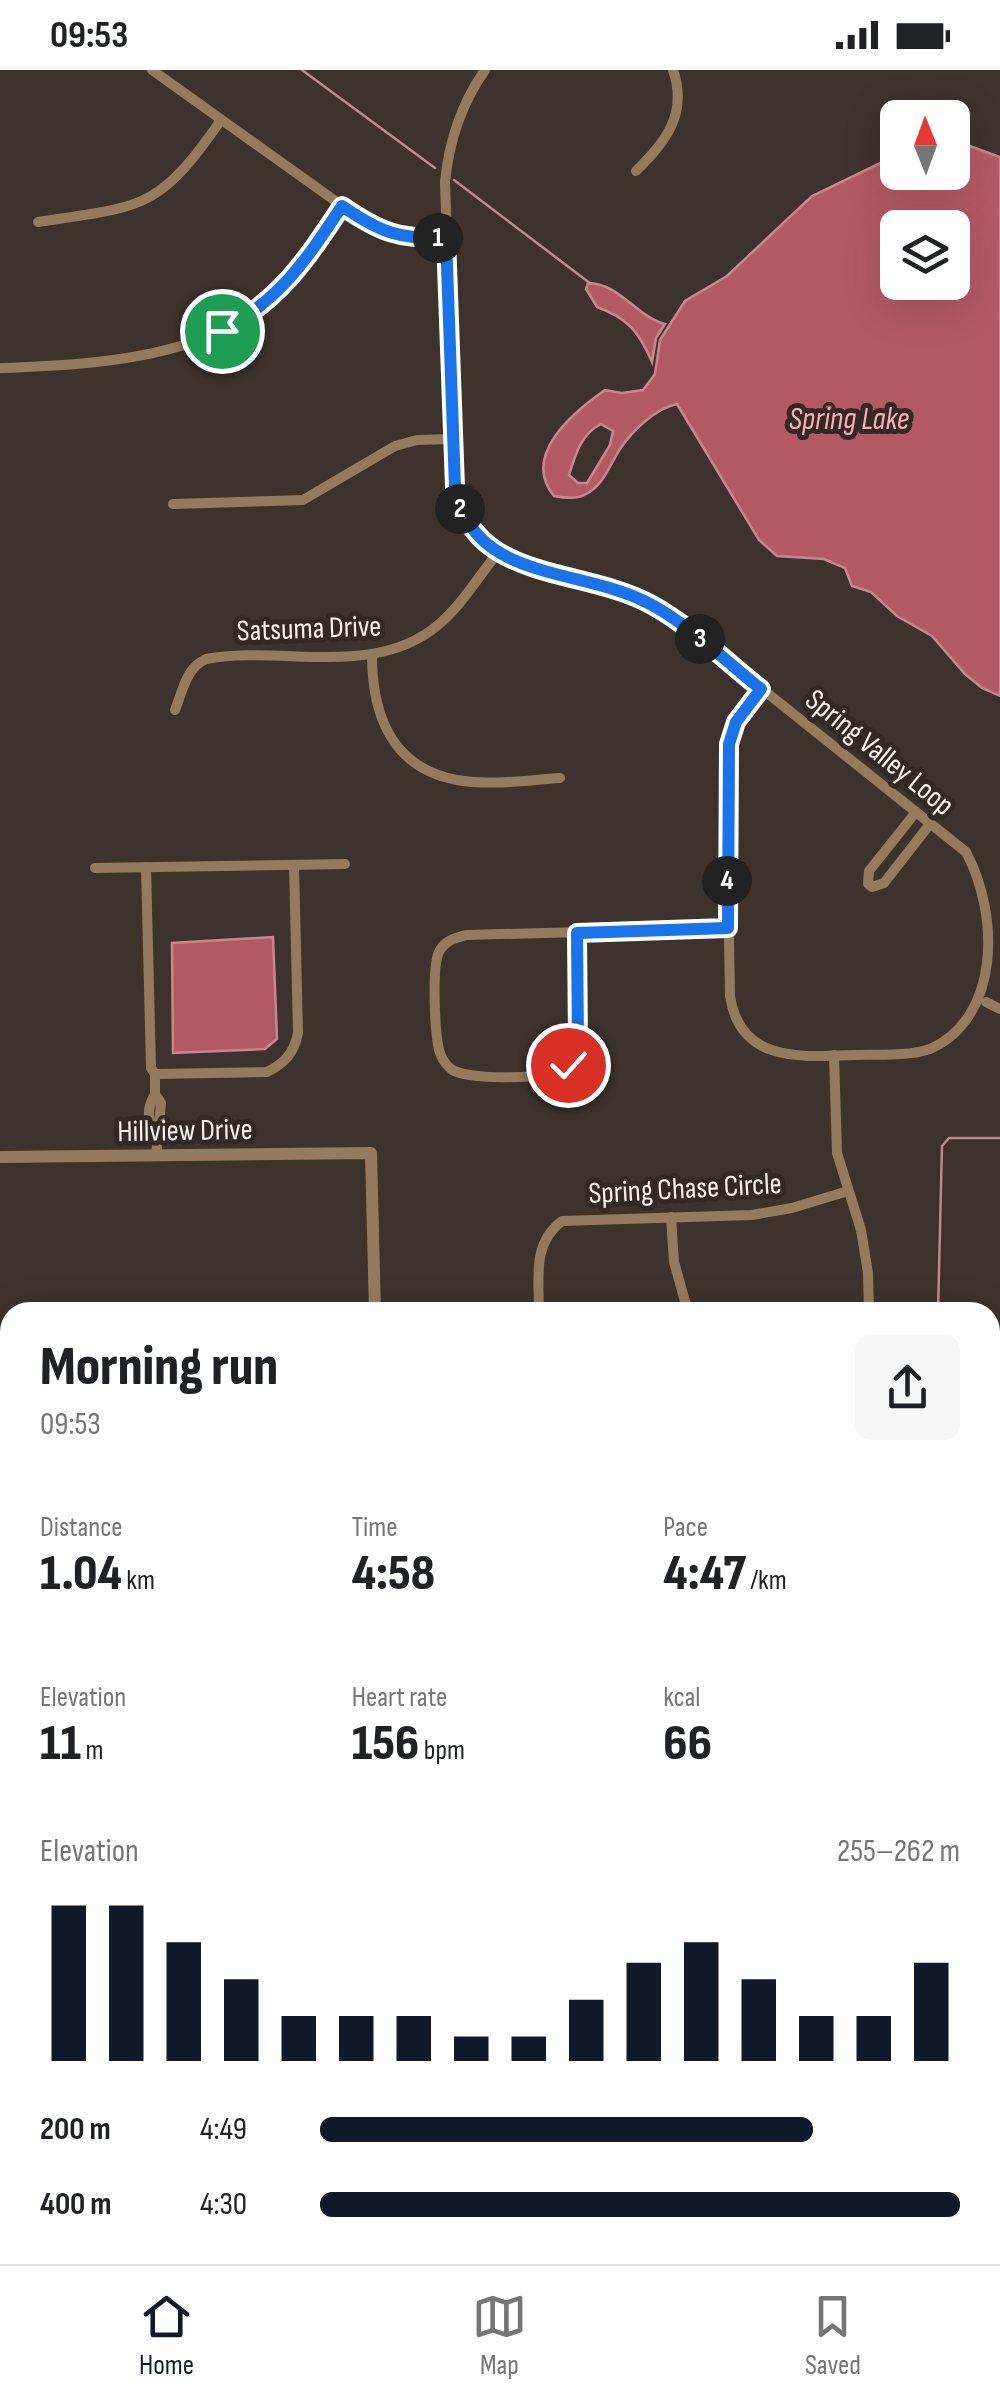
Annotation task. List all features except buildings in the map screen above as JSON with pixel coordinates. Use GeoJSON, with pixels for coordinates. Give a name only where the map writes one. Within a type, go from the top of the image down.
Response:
{"type":"FeatureCollection","features":[{"type":"Feature","properties":{"kind":"street"},"geometry":{"type":"LineString","coordinates":[[152,70],[369,225],[392,235],[446,238]]}},
{"type":"Feature","properties":{"kind":"street"},"geometry":{"type":"LineString","coordinates":[[636,171],[658,148],[678,112],[680,97],[673,70]]}},
{"type":"Feature","properties":{"kind":"street"},"geometry":{"type":"LineString","coordinates":[[483,71],[468,96],[448,155],[451,439],[458,505],[473,534],[497,554],[590,581],[650,604],[761,689]]}},
{"type":"Feature","properties":{"kind":"street"},"geometry":{"type":"LineString","coordinates":[[38,222],[130,208],[151,198],[189,166],[221,120]]}},
{"type":"Feature","properties":{"kind":"street"},"geometry":{"type":"LineString","coordinates":[[0,368],[103,361],[198,341],[222,331],[284,288],[342,206]]}},
{"type":"Feature","properties":{"kind":"street"},"geometry":{"type":"LineString","coordinates":[[174,504],[303,500],[395,446],[416,440],[451,439]]}},
{"type":"Feature","properties":{"kind":"street","name":"Satsuma Drive"},"geometry":{"type":"LineString","coordinates":[[176,710],[189,672],[206,659],[372,655],[396,650],[435,628],[497,554]]}},
{"type":"Feature","properties":{"kind":"street"},"geometry":{"type":"LineString","coordinates":[[372,655],[372,688],[382,722],[392,740],[418,763],[456,780],[560,778]]}},
{"type":"Feature","properties":{"kind":"street","name":"Spring Valley Loop"},"geometry":{"type":"LineString","coordinates":[[761,689],[916,812],[966,852],[985,889],[997,953],[995,976],[986,1002],[974,1019],[930,1049],[834,1056],[776,1053],[758,1044],[745,1032],[732,1008],[728,928],[729,744],[736,722],[761,689]]}},
{"type":"Feature","properties":{"kind":"street"},"geometry":{"type":"LineString","coordinates":[[916,812],[869,871],[868,884],[872,888],[884,883],[930,824]]}},
{"type":"Feature","properties":{"kind":"street"},"geometry":{"type":"LineString","coordinates":[[95,868],[345,864]]}},
{"type":"Feature","properties":{"kind":"street"},"geometry":{"type":"LineString","coordinates":[[154,1074],[267,1072],[280,1065],[295,1048],[298,1033],[294,865]]}},
{"type":"Feature","properties":{"kind":"street"},"geometry":{"type":"LineString","coordinates":[[146,868],[151,1068],[155,1094],[161,1103],[155,1114],[156,1156]]}},
{"type":"Feature","properties":{"kind":"street"},"geometry":{"type":"LineString","coordinates":[[577,933],[578,1042],[568,1065],[547,1074],[471,1077],[449,1067],[438,1046],[436,965],[440,950],[451,940],[466,935],[728,928]]}},
{"type":"Feature","properties":{"kind":"street"},"geometry":{"type":"LineString","coordinates":[[986,1002],[1000,1009]]}},
{"type":"Feature","properties":{"kind":"street"},"geometry":{"type":"LineString","coordinates":[[834,1056],[836,1142],[840,1170],[861,1230],[868,1302]]}},
{"type":"Feature","properties":{"kind":"street","name":"Hillview Drive"},"geometry":{"type":"LineString","coordinates":[[0,1158],[371,1153],[375,1302]]}},
{"type":"Feature","properties":{"kind":"street","name":"Spring Chase Circle"},"geometry":{"type":"LineString","coordinates":[[539,1302],[539,1258],[550,1230],[572,1219],[752,1215],[848,1191]]}},
{"type":"Feature","properties":{"kind":"street"},"geometry":{"type":"LineString","coordinates":[[671,1217],[674,1262],[685,1302]]}},
{"type":"Feature","properties":{"kind":"water","name":"Spring Lake"},"geometry":{"type":"Polygon","coordinates":[[[970,146],[1000,157],[1000,696],[965,674],[932,636],[897,616],[871,592],[852,586],[845,568],[824,559],[777,556],[759,540],[677,404],[661,410],[638,428],[602,480],[582,496],[554,496],[545,481],[547,451],[566,423],[605,390],[643,390],[655,374],[660,340],[685,301],[727,276],[812,196],[880,163],[880,190],[970,190],[970,146]],[[601,424],[588,433],[569,475],[578,483],[587,483],[610,445],[613,431],[601,424]]]}},
{"type":"Feature","properties":{"kind":"water"},"geometry":{"type":"Polygon","coordinates":[[[588,283],[609,288],[665,324],[656,338],[652,362],[631,327],[597,307],[586,289],[588,283]]]}},
{"type":"Feature","properties":{"kind":"water"},"geometry":{"type":"Polygon","coordinates":[[[273,937],[277,1039],[265,1049],[173,1053],[172,943],[273,937]]]}},
{"type":"Feature","properties":{"kind":"waterway"},"geometry":{"type":"LineString","coordinates":[[302,70],[435,168]]}},
{"type":"Feature","properties":{"kind":"waterway"},"geometry":{"type":"LineString","coordinates":[[454,180],[591,284]]}},
{"type":"Feature","properties":{"kind":"waterway"},"geometry":{"type":"LineString","coordinates":[[938,1302],[942,1146],[949,1138],[1000,1138]]}},
{"type":"Feature","properties":{"kind":"route"},"geometry":{"type":"LineString","coordinates":[[222,331],[284,288],[342,206],[392,235],[446,238],[455,487],[458,505],[473,534],[497,554],[590,581],[650,604],[761,689],[736,722],[729,744],[728,928],[577,933],[578,1042],[568,1065]]}}]}
